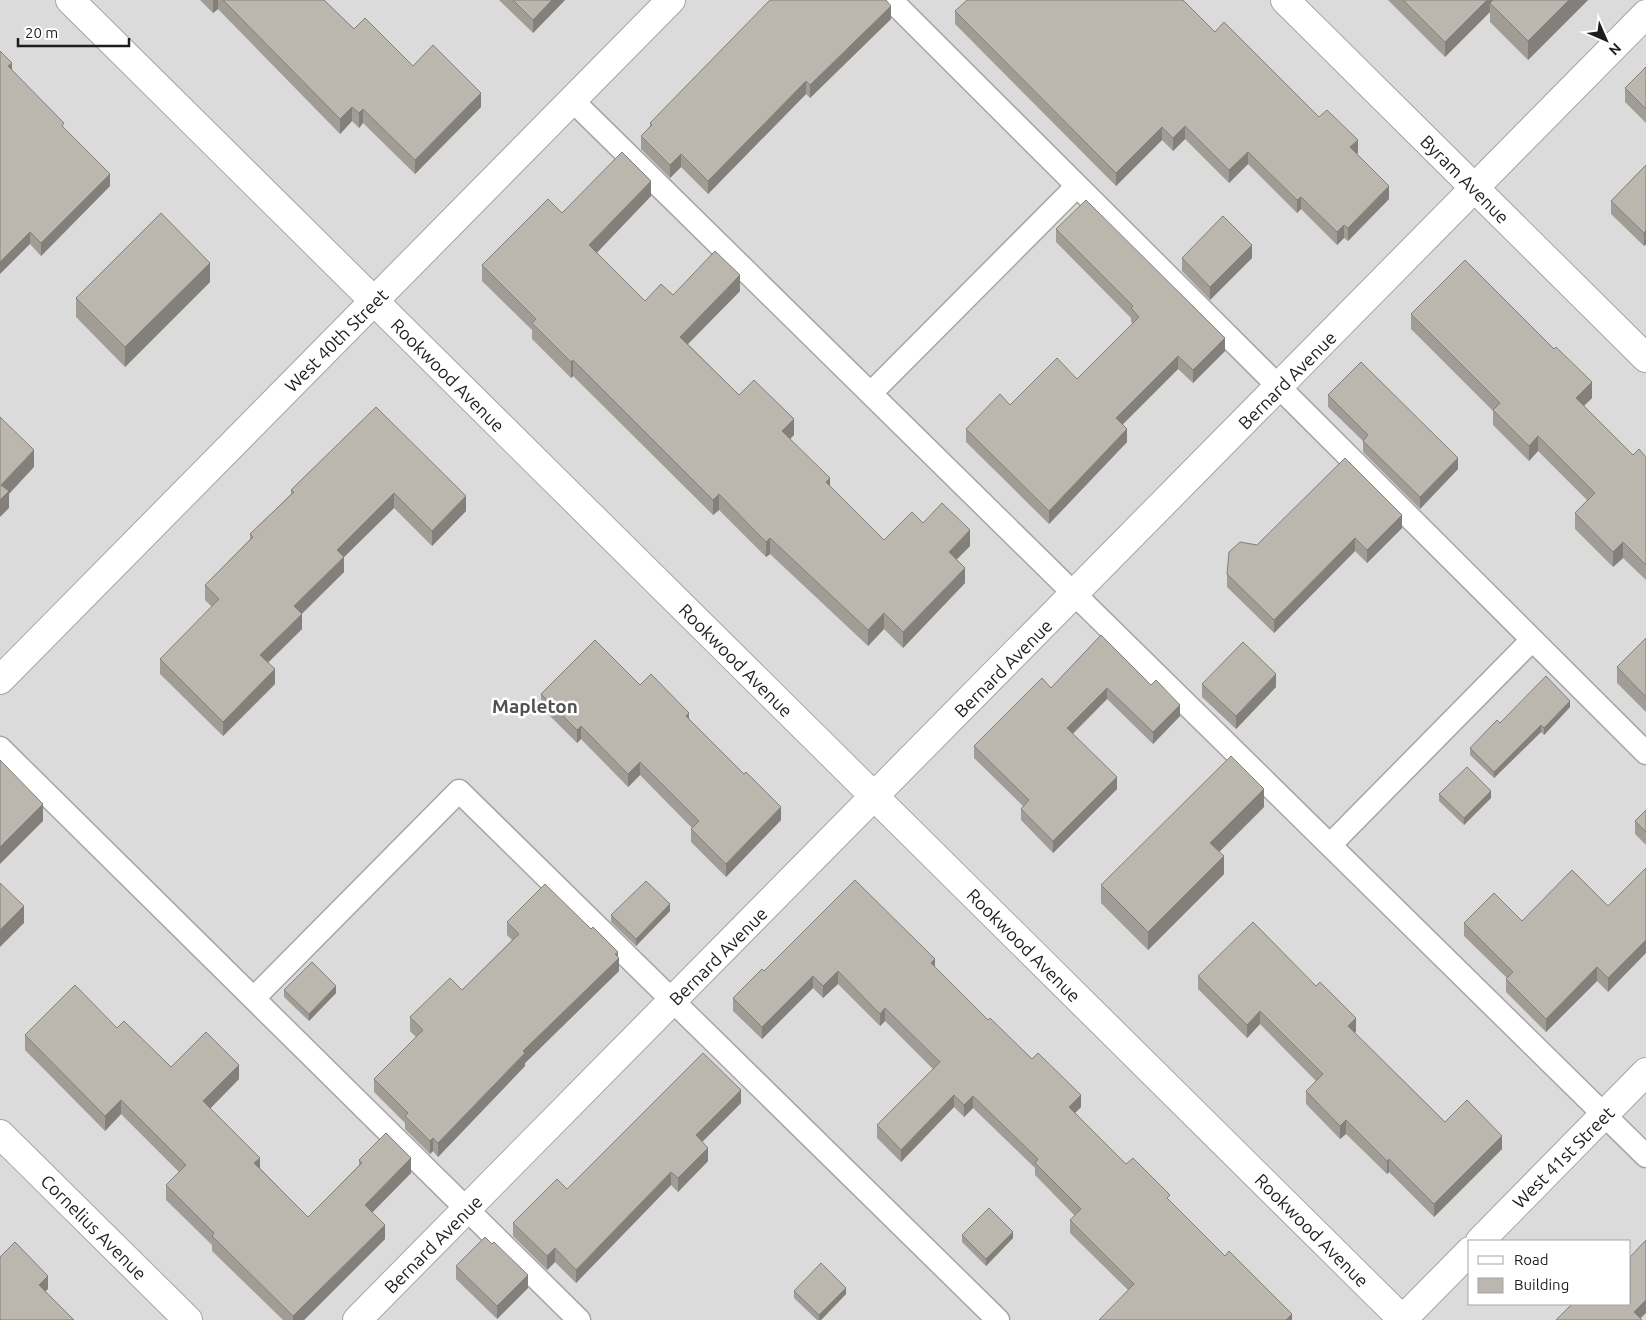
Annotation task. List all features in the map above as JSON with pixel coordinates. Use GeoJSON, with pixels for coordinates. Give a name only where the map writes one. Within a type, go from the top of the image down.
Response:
{"type":"FeatureCollection","features":[{"type":"Feature","properties":{"kind":"street","name":"Rookwood Avenue"},"geometry":{"type":"LineString","coordinates":[[70,0],[1402,1320]]}},
{"type":"Feature","properties":{"kind":"street","name":"West 40th Street"},"geometry":{"type":"LineString","coordinates":[[0,680],[672,0]]}},
{"type":"Feature","properties":{"kind":"street","name":"Byram Avenue"},"geometry":{"type":"LineString","coordinates":[[1285,0],[1646,358]]}},
{"type":"Feature","properties":{"kind":"street","name":"Bernard Avenue"},"geometry":{"type":"LineString","coordinates":[[357,1320],[875,798],[1646,14]]}},
{"type":"Feature","properties":{"kind":"street","name":"West 41st Street"},"geometry":{"type":"LineString","coordinates":[[1481,1240],[1646,1072]]}},
{"type":"Feature","properties":{"kind":"street","name":"Cornelius Avenue"},"geometry":{"type":"LineString","coordinates":[[0,1134],[188,1320]]}},
{"type":"Feature","properties":{"kind":"street"},"geometry":{"type":"LineString","coordinates":[[1402,1320],[1468,1253]]}},
{"type":"Feature","properties":{"kind":"lane"},"geometry":{"type":"LineString","coordinates":[[891,0],[1646,753]]}},
{"type":"Feature","properties":{"kind":"lane"},"geometry":{"type":"LineString","coordinates":[[572,100],[1646,1156]]}},
{"type":"Feature","properties":{"kind":"lane"},"geometry":{"type":"LineString","coordinates":[[872,393],[1077,186]]}},
{"type":"Feature","properties":{"kind":"lane"},"geometry":{"type":"LineString","coordinates":[[1330,845],[1532,640]]}},
{"type":"Feature","properties":{"kind":"lane"},"geometry":{"type":"LineString","coordinates":[[0,748],[579,1320]]}},
{"type":"Feature","properties":{"kind":"lane"},"geometry":{"type":"LineString","coordinates":[[254,998],[459,791],[998,1320]]}},
{"type":"Feature","properties":{"kind":"shaded area"},"geometry":{"type":"Polygon","coordinates":[[[0,0],[1646,0],[1646,1320],[0,1320],[0,0]]]}},
{"type":"Feature","properties":{"kind":"building"},"geometry":{"type":"Polygon","coordinates":[[[223,0],[324,0],[354,29],[365,18],[413,66],[433,45],[481,93],[415,160],[363,109],[359,113],[352,107],[340,119],[223,0]]]}},
{"type":"Feature","properties":{"kind":"building"},"geometry":{"type":"Polygon","coordinates":[[[513,0],[552,0],[533,20],[513,0]]]}},
{"type":"Feature","properties":{"kind":"building"},"geometry":{"type":"Polygon","coordinates":[[[770,0],[886,0],[891,6],[810,85],[806,81],[708,181],[681,154],[670,165],[641,136],[652,125],[650,123],[770,0]]]}},
{"type":"Feature","properties":{"kind":"building"},"geometry":{"type":"Polygon","coordinates":[[[967,0],[1183,0],[1215,32],[1224,22],[1319,117],[1327,110],[1358,140],[1350,147],[1389,186],[1348,228],[1344,225],[1337,232],[1301,197],[1297,200],[1248,152],[1229,170],[1185,126],[1173,138],[1162,127],[1116,173],[955,11],[967,0]]]}},
{"type":"Feature","properties":{"kind":"building"},"geometry":{"type":"Polygon","coordinates":[[[1403,0],[1487,0],[1445,42],[1403,0]]]}},
{"type":"Feature","properties":{"kind":"building"},"geometry":{"type":"Polygon","coordinates":[[[1493,0],[1569,0],[1528,41],[1490,3],[1493,0]]]}},
{"type":"Feature","properties":{"kind":"building"},"geometry":{"type":"Polygon","coordinates":[[[0,51],[12,63],[8,66],[64,123],[62,126],[110,174],[41,243],[30,232],[0,262],[0,51]]]}},
{"type":"Feature","properties":{"kind":"building"},"geometry":{"type":"Polygon","coordinates":[[[1646,67],[1646,109],[1625,88],[1646,67]]]}},
{"type":"Feature","properties":{"kind":"building"},"geometry":{"type":"Polygon","coordinates":[[[622,152],[651,181],[589,245],[645,301],[661,284],[673,295],[715,251],[740,275],[680,337],[739,395],[754,380],[794,419],[782,431],[830,478],[826,482],[884,540],[912,512],[923,523],[942,503],[970,530],[949,552],[965,568],[903,632],[884,613],[868,630],[770,538],[766,542],[719,494],[713,500],[573,360],[571,362],[532,323],[536,319],[482,265],[548,199],[562,213],[622,152]]]}},
{"type":"Feature","properties":{"kind":"building"},"geometry":{"type":"Polygon","coordinates":[[[1646,165],[1646,230],[1644,233],[1611,201],[1646,165]]]}},
{"type":"Feature","properties":{"kind":"building"},"geometry":{"type":"Polygon","coordinates":[[[1086,200],[1225,338],[1193,370],[1178,356],[1116,418],[1127,429],[1049,511],[966,429],[1000,394],[1010,405],[1057,358],[1077,379],[1139,317],[1131,308],[1133,306],[1056,229],[1086,200]]]}},
{"type":"Feature","properties":{"kind":"building"},"geometry":{"type":"Polygon","coordinates":[[[161,213],[210,263],[125,347],[76,298],[161,213]]]}},
{"type":"Feature","properties":{"kind":"building"},"geometry":{"type":"Polygon","coordinates":[[[1223,216],[1252,245],[1210,287],[1182,258],[1223,216]]]}},
{"type":"Feature","properties":{"kind":"building"},"geometry":{"type":"Polygon","coordinates":[[[1465,260],[1554,349],[1556,347],[1592,382],[1576,398],[1633,455],[1639,449],[1646,457],[1646,565],[1623,542],[1613,552],[1575,513],[1595,493],[1538,436],[1529,446],[1493,410],[1500,403],[1411,314],[1465,260]]]}},
{"type":"Feature","properties":{"kind":"building"},"geometry":{"type":"Polygon","coordinates":[[[1361,362],[1458,458],[1420,497],[1363,441],[1368,435],[1328,395],[1361,362]]]}},
{"type":"Feature","properties":{"kind":"building"},"geometry":{"type":"Polygon","coordinates":[[[376,407],[466,496],[432,531],[394,493],[337,550],[344,557],[294,606],[302,614],[260,655],[275,669],[223,722],[160,659],[219,599],[205,585],[253,537],[250,534],[294,492],[291,490],[376,407]]]}},
{"type":"Feature","properties":{"kind":"building"},"geometry":{"type":"Polygon","coordinates":[[[0,417],[34,450],[1,485],[9,491],[0,500],[0,417]]]}},
{"type":"Feature","properties":{"kind":"building"},"geometry":{"type":"Polygon","coordinates":[[[1345,458],[1402,515],[1367,550],[1355,538],[1274,620],[1227,574],[1229,552],[1240,542],[1257,545],[1345,458]]]}},
{"type":"Feature","properties":{"kind":"building"},"geometry":{"type":"Polygon","coordinates":[[[1101,635],[1151,685],[1156,680],[1180,705],[1153,732],[1107,688],[1067,728],[1117,777],[1053,841],[1021,809],[1029,800],[974,746],[1042,678],[1051,688],[1101,635]]]}},
{"type":"Feature","properties":{"kind":"building"},"geometry":{"type":"Polygon","coordinates":[[[1646,638],[1646,697],[1617,667],[1646,638]]]}},
{"type":"Feature","properties":{"kind":"building"},"geometry":{"type":"Polygon","coordinates":[[[595,640],[640,685],[651,674],[689,713],[686,716],[744,774],[746,772],[781,807],[726,864],[691,829],[699,821],[640,762],[628,774],[581,726],[577,730],[541,694],[595,640]]]}},
{"type":"Feature","properties":{"kind":"building"},"geometry":{"type":"Polygon","coordinates":[[[1243,642],[1276,674],[1236,716],[1202,684],[1243,642]]]}},
{"type":"Feature","properties":{"kind":"building"},"geometry":{"type":"Polygon","coordinates":[[[1546,676],[1570,701],[1544,728],[1541,725],[1494,772],[1470,748],[1497,720],[1500,723],[1546,676]]]}},
{"type":"Feature","properties":{"kind":"building"},"geometry":{"type":"Polygon","coordinates":[[[1231,756],[1264,789],[1210,843],[1224,856],[1148,932],[1101,885],[1231,756]]]}},
{"type":"Feature","properties":{"kind":"building"},"geometry":{"type":"Polygon","coordinates":[[[0,760],[43,804],[0,847],[0,760]]]}},
{"type":"Feature","properties":{"kind":"building"},"geometry":{"type":"Polygon","coordinates":[[[1467,767],[1491,791],[1464,818],[1439,794],[1467,767]]]}},
{"type":"Feature","properties":{"kind":"building"},"geometry":{"type":"Polygon","coordinates":[[[1646,810],[1646,832],[1635,821],[1646,810]]]}},
{"type":"Feature","properties":{"kind":"building"},"geometry":{"type":"Polygon","coordinates":[[[1646,868],[1646,940],[1608,978],[1597,967],[1546,1019],[1506,979],[1513,972],[1464,923],[1494,893],[1522,921],[1572,870],[1608,906],[1646,868]]]}},
{"type":"Feature","properties":{"kind":"building"},"geometry":{"type":"Polygon","coordinates":[[[855,880],[935,959],[931,963],[988,1020],[990,1018],[1032,1059],[1038,1053],[1081,1095],[1069,1107],[1126,1164],[1133,1158],[1170,1195],[1167,1198],[1225,1256],[1229,1251],[1292,1314],[1286,1320],[1099,1320],[1134,1284],[1070,1220],[1081,1209],[1035,1163],[1038,1159],[973,1096],[964,1105],[954,1095],[901,1150],[877,1125],[940,1062],[885,1008],[880,1014],[838,971],[823,986],[813,976],[762,1027],[733,998],[762,969],[764,971],[855,880]]]}},
{"type":"Feature","properties":{"kind":"building"},"geometry":{"type":"Polygon","coordinates":[[[646,881],[670,904],[636,939],[611,915],[646,881]]]}},
{"type":"Feature","properties":{"kind":"building"},"geometry":{"type":"Polygon","coordinates":[[[0,883],[24,906],[0,930],[0,883]]]}},
{"type":"Feature","properties":{"kind":"building"},"geometry":{"type":"Polygon","coordinates":[[[545,884],[591,929],[593,927],[618,952],[615,954],[619,958],[523,1051],[525,1053],[438,1143],[433,1138],[430,1141],[405,1116],[408,1113],[374,1079],[423,1030],[410,1017],[450,978],[462,990],[519,934],[507,922],[545,884]]]}},
{"type":"Feature","properties":{"kind":"building"},"geometry":{"type":"Polygon","coordinates":[[[1253,922],[1316,986],[1320,982],[1356,1018],[1348,1026],[1445,1122],[1467,1100],[1502,1136],[1434,1204],[1346,1120],[1340,1126],[1306,1091],[1323,1074],[1260,1011],[1247,1025],[1198,976],[1253,922]]]}},
{"type":"Feature","properties":{"kind":"building"},"geometry":{"type":"Polygon","coordinates":[[[312,962],[336,986],[309,1014],[284,990],[312,962]]]}},
{"type":"Feature","properties":{"kind":"building"},"geometry":{"type":"Polygon","coordinates":[[[75,985],[117,1028],[124,1021],[171,1067],[206,1032],[239,1065],[203,1101],[260,1158],[254,1163],[308,1217],[362,1163],[359,1160],[386,1133],[411,1158],[365,1205],[385,1225],[293,1316],[212,1236],[214,1233],[166,1185],[186,1165],[121,1100],[105,1116],[25,1035],[75,985]]]}},
{"type":"Feature","properties":{"kind":"building"},"geometry":{"type":"Polygon","coordinates":[[[703,1053],[741,1090],[696,1135],[708,1148],[678,1178],[671,1172],[576,1270],[555,1248],[547,1256],[513,1223],[557,1179],[567,1189],[703,1053]]]}},
{"type":"Feature","properties":{"kind":"building"},"geometry":{"type":"Polygon","coordinates":[[[989,1208],[1013,1232],[986,1259],[962,1235],[989,1208]]]}},
{"type":"Feature","properties":{"kind":"building"},"geometry":{"type":"Polygon","coordinates":[[[485,1237],[492,1244],[494,1242],[528,1275],[497,1306],[456,1266],[485,1237]]]}},
{"type":"Feature","properties":{"kind":"building"},"geometry":{"type":"Polygon","coordinates":[[[1646,1240],[1646,1300],[1634,1312],[1642,1320],[1556,1320],[1571,1305],[1631,1305],[1631,1256],[1646,1240]]]}},
{"type":"Feature","properties":{"kind":"building"},"geometry":{"type":"Polygon","coordinates":[[[15,1242],[48,1276],[39,1285],[74,1320],[0,1320],[0,1257],[15,1242]]]}},
{"type":"Feature","properties":{"kind":"building"},"geometry":{"type":"Polygon","coordinates":[[[821,1263],[846,1288],[819,1315],[794,1291],[821,1263]]]}},
{"type":"Feature","properties":{"kind":"district","name":"Mapleton"},"geometry":{"type":"Point","coordinates":[535,706]}}]}
